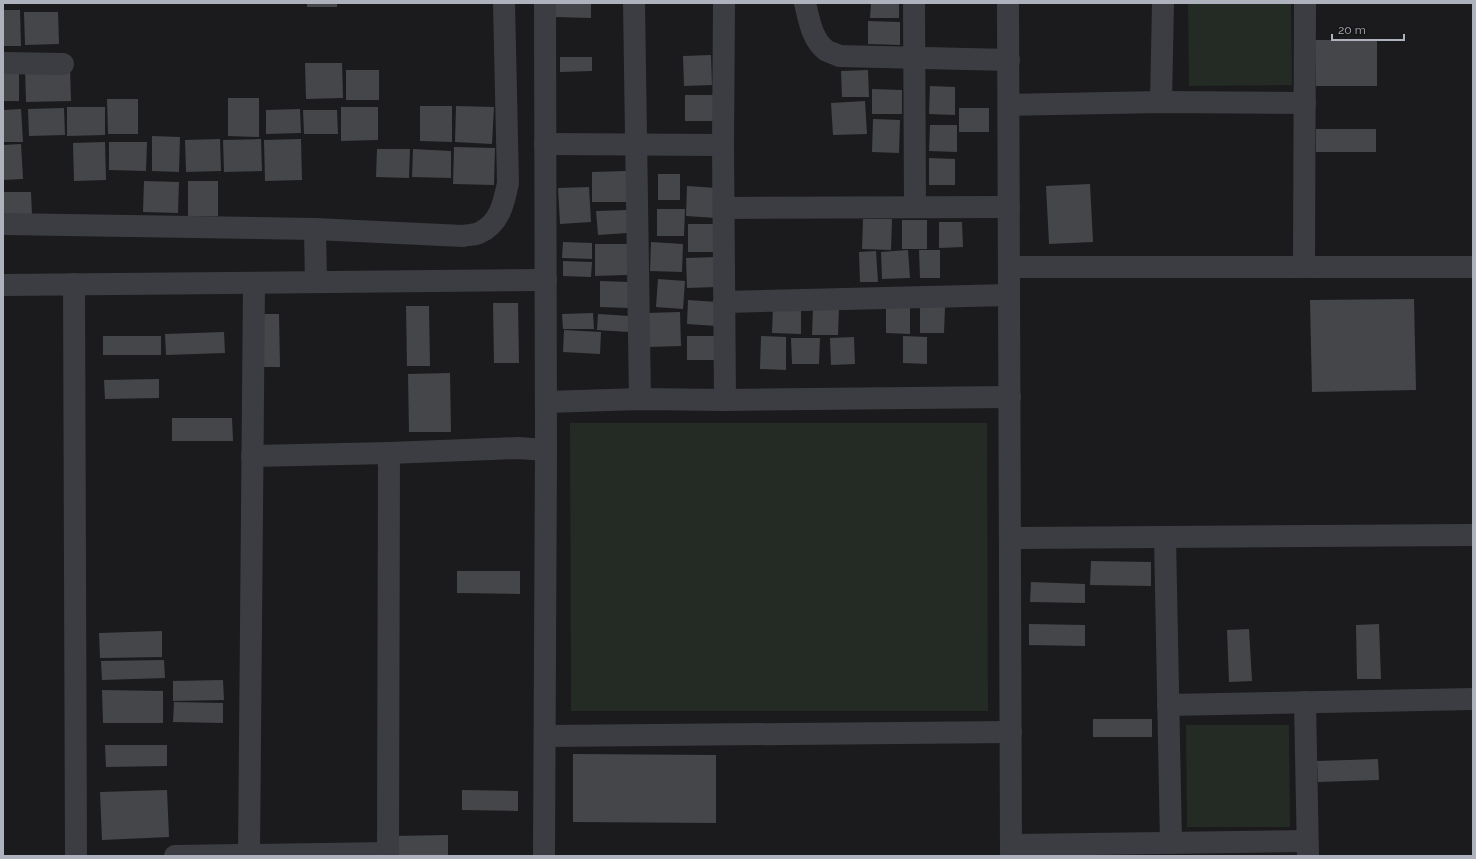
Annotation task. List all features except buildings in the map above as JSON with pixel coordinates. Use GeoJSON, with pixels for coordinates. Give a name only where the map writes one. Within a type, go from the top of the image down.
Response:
{"type":"FeatureCollection","features":[{"type":"Feature","properties":{"kind":"street"},"geometry":{"type":"LineString","coordinates":[[3,224],[315,229],[463,236],[479,232],[492,224],[504,206],[508,183],[504,3]]}},
{"type":"Feature","properties":{"kind":"street"},"geometry":{"type":"LineString","coordinates":[[544,856],[546,450],[545,3]]}},
{"type":"Feature","properties":{"kind":"street"},"geometry":{"type":"LineString","coordinates":[[634,3],[640,399]]}},
{"type":"Feature","properties":{"kind":"street"},"geometry":{"type":"LineString","coordinates":[[724,3],[724,400]]}},
{"type":"Feature","properties":{"kind":"street"},"geometry":{"type":"LineString","coordinates":[[805,3],[812,29],[819,42],[827,51],[839,56],[1009,60]]}},
{"type":"Feature","properties":{"kind":"street"},"geometry":{"type":"LineString","coordinates":[[914,3],[915,207]]}},
{"type":"Feature","properties":{"kind":"street"},"geometry":{"type":"LineString","coordinates":[[1008,3],[1011,851],[1171,843],[1308,849],[1305,702]]}},
{"type":"Feature","properties":{"kind":"street"},"geometry":{"type":"LineString","coordinates":[[1161,102],[1163,3]]}},
{"type":"Feature","properties":{"kind":"street"},"geometry":{"type":"LineString","coordinates":[[1304,267],[1305,3]]}},
{"type":"Feature","properties":{"kind":"street"},"geometry":{"type":"LineString","coordinates":[[3,63],[63,64]]}},
{"type":"Feature","properties":{"kind":"street"},"geometry":{"type":"LineString","coordinates":[[1009,105],[1161,102],[1304,103]]}},
{"type":"Feature","properties":{"kind":"street"},"geometry":{"type":"LineString","coordinates":[[545,144],[723,145]]}},
{"type":"Feature","properties":{"kind":"street"},"geometry":{"type":"LineString","coordinates":[[724,208],[1009,206]]}},
{"type":"Feature","properties":{"kind":"street"},"geometry":{"type":"LineString","coordinates":[[315,229],[316,282]]}},
{"type":"Feature","properties":{"kind":"street"},"geometry":{"type":"LineString","coordinates":[[1009,267],[1473,267]]}},
{"type":"Feature","properties":{"kind":"street"},"geometry":{"type":"LineString","coordinates":[[3,285],[546,280]]}},
{"type":"Feature","properties":{"kind":"street"},"geometry":{"type":"LineString","coordinates":[[249,855],[254,283]]}},
{"type":"Feature","properties":{"kind":"street"},"geometry":{"type":"LineString","coordinates":[[74,284],[76,856]]}},
{"type":"Feature","properties":{"kind":"street"},"geometry":{"type":"LineString","coordinates":[[724,302],[1009,295]]}},
{"type":"Feature","properties":{"kind":"street"},"geometry":{"type":"LineString","coordinates":[[546,402],[640,399],[724,400],[1010,397]]}},
{"type":"Feature","properties":{"kind":"street"},"geometry":{"type":"LineString","coordinates":[[252,456],[518,448],[546,450]]}},
{"type":"Feature","properties":{"kind":"street"},"geometry":{"type":"LineString","coordinates":[[175,856],[388,854],[389,453]]}},
{"type":"Feature","properties":{"kind":"street"},"geometry":{"type":"LineString","coordinates":[[1010,538],[1473,535]]}},
{"type":"Feature","properties":{"kind":"street"},"geometry":{"type":"LineString","coordinates":[[1165,537],[1171,843]]}},
{"type":"Feature","properties":{"kind":"street"},"geometry":{"type":"LineString","coordinates":[[1168,705],[1473,699]]}},
{"type":"Feature","properties":{"kind":"street"},"geometry":{"type":"LineString","coordinates":[[545,736],[1011,732]]}},
{"type":"Feature","properties":{"kind":"shaded area"},"geometry":{"type":"Polygon","coordinates":[[[1188,3],[1291,3],[1292,85],[1189,86],[1188,3]]]}},
{"type":"Feature","properties":{"kind":"shaded area"},"geometry":{"type":"Polygon","coordinates":[[[570,423],[987,423],[988,711],[571,711],[570,423]]]}},
{"type":"Feature","properties":{"kind":"shaded area"},"geometry":{"type":"Polygon","coordinates":[[[1186,725],[1289,725],[1290,827],[1187,827],[1186,725]]]}}]}
